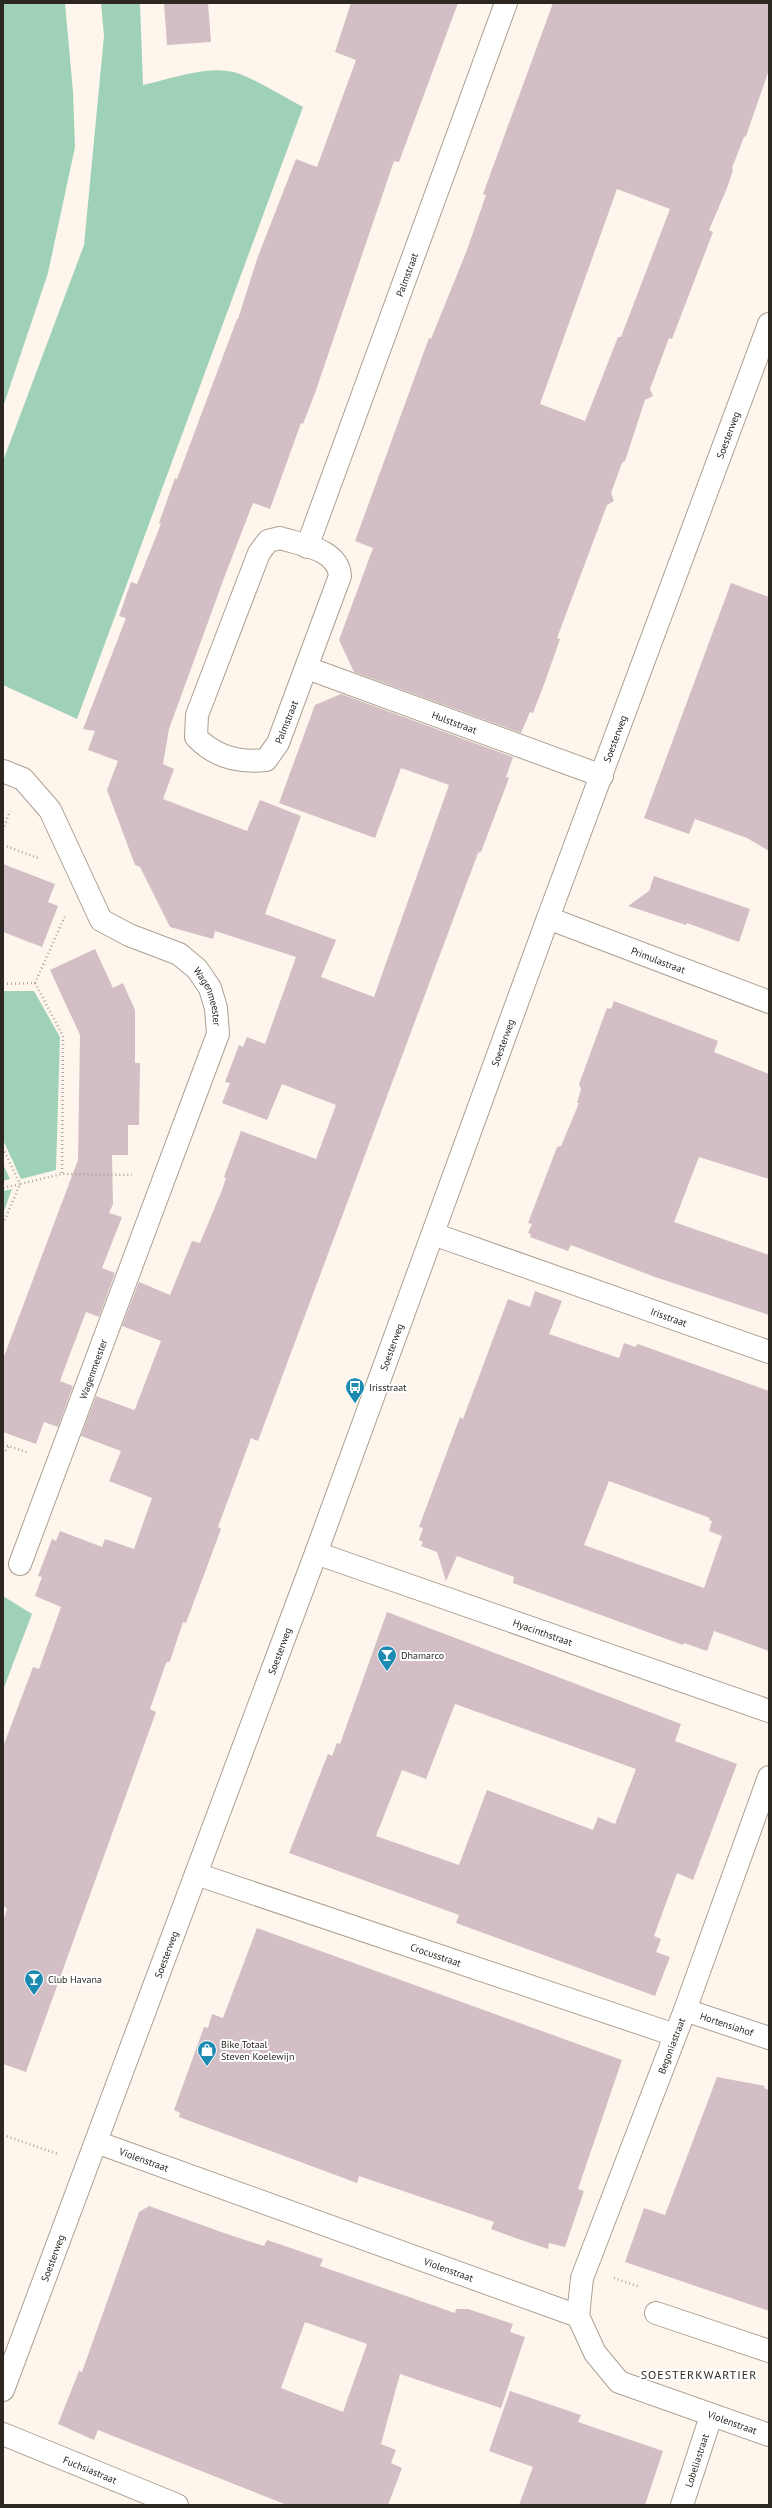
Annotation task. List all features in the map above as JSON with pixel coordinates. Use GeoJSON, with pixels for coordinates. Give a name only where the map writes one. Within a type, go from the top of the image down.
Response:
{"type":"FeatureCollection","features":[{"type":"Feature","properties":{"kind":"street","name":"Palmstraat"},"geometry":{"type":"LineString","coordinates":[[307,547],[345,438],[506,3]]}},
{"type":"Feature","properties":{"kind":"street","name":"Soesterweg"},"geometry":{"type":"LineString","coordinates":[[3,2390],[316,1553],[548,918],[769,324]]}},
{"type":"Feature","properties":{"kind":"street","name":"Palmstraat"},"geometry":{"type":"LineString","coordinates":[[280,538],[307,547],[331,556],[340,566],[340,576],[278,743],[266,760],[246,762],[208,750],[196,737],[197,715],[259,554],[268,542],[280,538]]}},
{"type":"Feature","properties":{"kind":"street","name":"Hulststraat"},"geometry":{"type":"LineString","coordinates":[[307,668],[602,776]]}},
{"type":"Feature","properties":{"kind":"street","name":"Wagenmeester"},"geometry":{"type":"LineString","coordinates":[[3,771],[22,779],[50,810],[101,920],[129,935],[179,954],[197,969],[210,988],[216,1008],[218,1034],[20,1564]]}},
{"type":"Feature","properties":{"kind":"street","name":"Primulastraat"},"geometry":{"type":"LineString","coordinates":[[548,918],[769,1002]]}},
{"type":"Feature","properties":{"kind":"street","name":"Irisstraat"},"geometry":{"type":"LineString","coordinates":[[433,1234],[769,1352]]}},
{"type":"Feature","properties":{"kind":"street","name":"Hyacinthstraat"},"geometry":{"type":"LineString","coordinates":[[316,1553],[769,1712]]}},
{"type":"Feature","properties":{"kind":"street","name":"Begoniastraat"},"geometry":{"type":"LineString","coordinates":[[578,2316],[582,2278],[676,2035],[769,1777]]}},
{"type":"Feature","properties":{"kind":"street","name":"Crocusstraat"},"geometry":{"type":"LineString","coordinates":[[196,1874],[676,2035]]}},
{"type":"Feature","properties":{"kind":"street","name":"Hortensiahof"},"geometry":{"type":"LineString","coordinates":[[685,2010],[769,2038]]}},
{"type":"Feature","properties":{"kind":"street","name":"Violenstraat"},"geometry":{"type":"LineString","coordinates":[[96,2142],[578,2316],[595,2353],[619,2382],[769,2435]]}},
{"type":"Feature","properties":{"kind":"street"},"geometry":{"type":"LineString","coordinates":[[656,2313],[769,2351]]}},
{"type":"Feature","properties":{"kind":"street","name":"Lobeliastraat"},"geometry":{"type":"LineString","coordinates":[[682,2505],[712,2416]]}},
{"type":"Feature","properties":{"kind":"street","name":"Fuchsiastraat"},"geometry":{"type":"LineString","coordinates":[[3,2434],[177,2505]]}},
{"type":"Feature","properties":{"kind":"path"},"geometry":{"type":"LineString","coordinates":[[35,983],[69,907],[89,896]]}},
{"type":"Feature","properties":{"kind":"path"},"geometry":{"type":"LineString","coordinates":[[3,984],[35,983]]}},
{"type":"Feature","properties":{"kind":"path"},"geometry":{"type":"LineString","coordinates":[[35,983],[63,1036],[62,1174]]}},
{"type":"Feature","properties":{"kind":"path"},"geometry":{"type":"LineString","coordinates":[[3,1148],[20,1184],[3,1224]]}},
{"type":"Feature","properties":{"kind":"path"},"geometry":{"type":"LineString","coordinates":[[3,1188],[62,1174],[165,1175]]}},
{"type":"Feature","properties":{"kind":"path"},"geometry":{"type":"LineString","coordinates":[[3,1454],[9,1446]]}},
{"type":"Feature","properties":{"kind":"path"},"geometry":{"type":"LineString","coordinates":[[3,2135],[87,2165]]}},
{"type":"Feature","properties":{"kind":"path"},"geometry":{"type":"LineString","coordinates":[[586,2268],[662,2295],[656,2313]]}},
{"type":"Feature","properties":{"kind":"green space"},"geometry":{"type":"Polygon","coordinates":[[[3,3],[65,3],[73,92],[75,147],[48,273],[3,407],[3,3]]]}},
{"type":"Feature","properties":{"kind":"green space"},"geometry":{"type":"Polygon","coordinates":[[[101,3],[140,3],[143,85],[190,73],[214,70],[226,71],[237,73],[254,80],[303,107],[77,719],[3,685],[3,461],[84,245],[104,36],[101,3]]]}},
{"type":"Feature","properties":{"kind":"green space"},"geometry":{"type":"Polygon","coordinates":[[[3,991],[34,991],[60,1037],[56,1170],[21,1179],[3,1140],[3,991]]]}},
{"type":"Feature","properties":{"kind":"green space"},"geometry":{"type":"Polygon","coordinates":[[[3,1164],[10,1179],[3,1181],[3,1164]]]}},
{"type":"Feature","properties":{"kind":"green space"},"geometry":{"type":"Polygon","coordinates":[[[12,1189],[3,1214],[3,1191],[12,1189]]]}},
{"type":"Feature","properties":{"kind":"green space"},"geometry":{"type":"Polygon","coordinates":[[[3,1596],[32,1614],[3,1690],[3,1596]]]}},
{"type":"Feature","properties":{"kind":"building"},"geometry":{"type":"Polygon","coordinates":[[[164,3],[208,3],[211,42],[167,45],[164,3]]]}},
{"type":"Feature","properties":{"kind":"building"},"geometry":{"type":"Polygon","coordinates":[[[351,3],[458,3],[399,162],[394,161],[315,393],[303,424],[301,423],[270,509],[253,503],[227,570],[169,729],[163,764],[174,769],[163,799],[247,831],[260,800],[301,816],[265,914],[336,940],[321,977],[374,997],[449,785],[401,768],[375,838],[279,803],[315,705],[341,694],[513,757],[506,777],[509,778],[481,852],[478,853],[258,1441],[251,1438],[218,1527],[221,1529],[186,1623],[183,1622],[170,1661],[166,1663],[150,1709],[156,1712],[26,2072],[3,2064],[3,1921],[7,1909],[3,1905],[3,1747],[33,1667],[39,1669],[61,1607],[35,1596],[42,1577],[38,1576],[52,1539],[56,1541],[60,1531],[102,1547],[105,1539],[134,1549],[152,1498],[109,1481],[121,1451],[81,1436],[96,1396],[134,1410],[135,1409],[161,1341],[122,1326],[139,1282],[170,1295],[192,1241],[200,1243],[222,1190],[226,1178],[224,1177],[241,1131],[316,1159],[336,1105],[282,1084],[267,1120],[222,1103],[230,1083],[225,1082],[239,1045],[243,1047],[247,1037],[265,1044],[296,957],[215,931],[213,939],[170,927],[140,867],[135,865],[107,790],[118,761],[88,750],[95,731],[83,729],[126,618],[119,616],[131,582],[137,584],[161,524],[159,523],[175,478],[177,479],[238,319],[257,259],[296,159],[317,167],[356,60],[335,52],[351,3]]]}},
{"type":"Feature","properties":{"kind":"building"},"geometry":{"type":"Polygon","coordinates":[[[553,3],[769,3],[769,70],[746,136],[744,137],[732,168],[733,170],[727,188],[709,230],[713,232],[672,339],[669,338],[650,389],[653,396],[645,400],[625,461],[622,463],[611,493],[614,501],[607,505],[557,638],[560,639],[546,679],[533,713],[530,712],[521,733],[354,672],[339,640],[373,548],[355,541],[429,338],[431,339],[467,250],[486,195],[483,194],[553,3]],[[617,189],[540,404],[585,421],[618,337],[621,337],[670,209],[617,189]]]}},
{"type":"Feature","properties":{"kind":"building"},"geometry":{"type":"Polygon","coordinates":[[[731,583],[769,597],[769,851],[747,838],[695,819],[689,834],[644,818],[731,583]]]}},
{"type":"Feature","properties":{"kind":"building"},"geometry":{"type":"Polygon","coordinates":[[[3,864],[55,884],[48,902],[58,906],[42,947],[3,932],[3,864]]]}},
{"type":"Feature","properties":{"kind":"building"},"geometry":{"type":"Polygon","coordinates":[[[654,876],[750,909],[739,942],[687,923],[686,925],[628,906],[649,891],[654,876]]]}},
{"type":"Feature","properties":{"kind":"building"},"geometry":{"type":"Polygon","coordinates":[[[95,949],[113,988],[123,983],[135,1010],[135,1063],[140,1063],[139,1125],[128,1125],[128,1155],[112,1155],[113,1204],[109,1213],[122,1217],[102,1268],[115,1273],[99,1317],[86,1312],[60,1381],[73,1386],[58,1427],[44,1422],[36,1444],[3,1432],[3,1359],[78,1160],[80,1035],[50,970],[95,949]]]}},
{"type":"Feature","properties":{"kind":"building"},"geometry":{"type":"Polygon","coordinates":[[[614,1001],[718,1041],[714,1052],[769,1074],[769,1179],[699,1157],[674,1222],[769,1255],[769,1315],[655,1277],[571,1245],[568,1251],[530,1237],[531,1234],[528,1233],[532,1224],[528,1223],[557,1147],[561,1146],[579,1103],[577,1103],[581,1089],[579,1084],[607,1008],[611,1009],[614,1001]]]}},
{"type":"Feature","properties":{"kind":"building"},"geometry":{"type":"Polygon","coordinates":[[[535,1291],[562,1301],[549,1334],[619,1358],[624,1343],[635,1347],[638,1344],[769,1391],[769,1651],[714,1631],[707,1651],[684,1643],[683,1645],[513,1583],[514,1577],[457,1556],[446,1581],[437,1552],[421,1546],[423,1542],[419,1540],[423,1528],[419,1527],[460,1417],[463,1419],[508,1299],[530,1307],[535,1291]],[[609,1481],[584,1545],[704,1588],[722,1536],[709,1531],[712,1521],[709,1520],[710,1518],[609,1481]]]}},
{"type":"Feature","properties":{"kind":"building"},"geometry":{"type":"Polygon","coordinates":[[[387,1612],[681,1724],[675,1741],[737,1764],[693,1880],[677,1873],[654,1936],[661,1939],[656,1952],[670,1957],[655,1996],[456,1923],[459,1915],[289,1853],[328,1754],[332,1756],[337,1743],[340,1744],[387,1612]],[[455,1704],[426,1779],[402,1770],[376,1836],[459,1865],[487,1790],[593,1830],[598,1817],[615,1824],[636,1769],[455,1704]]]}},
{"type":"Feature","properties":{"kind":"building"},"geometry":{"type":"Polygon","coordinates":[[[257,1928],[622,2060],[578,2189],[584,2191],[565,2247],[549,2243],[548,2249],[524,2241],[491,2229],[494,2222],[359,2176],[357,2183],[179,2117],[180,2113],[174,2110],[204,2027],[208,2028],[212,2014],[223,2018],[257,1928]]]}},
{"type":"Feature","properties":{"kind":"building"},"geometry":{"type":"Polygon","coordinates":[[[717,2077],[765,2086],[764,2088],[769,2090],[769,2311],[625,2262],[644,2208],[665,2215],[717,2077]]]}},
{"type":"Feature","properties":{"kind":"building"},"geometry":{"type":"Polygon","coordinates":[[[149,2206],[264,2246],[267,2240],[323,2259],[320,2266],[455,2313],[456,2309],[468,2309],[513,2324],[510,2332],[525,2337],[501,2408],[400,2374],[381,2444],[396,2450],[391,2463],[402,2468],[388,2505],[287,2505],[98,2430],[94,2440],[58,2424],[79,2371],[82,2372],[139,2212],[149,2206]],[[305,2322],[281,2388],[343,2412],[367,2344],[305,2322]]]}},
{"type":"Feature","properties":{"kind":"building"},"geometry":{"type":"Polygon","coordinates":[[[510,2391],[581,2415],[578,2422],[663,2451],[645,2505],[519,2505],[533,2467],[489,2451],[510,2391]]]}},
{"type":"Feature","properties":{"kind":"place","name":"Irisstraat"},"geometry":{"type":"Point","coordinates":[355,1404]}},
{"type":"Feature","properties":{"kind":"place","name":"Dhamarco"},"geometry":{"type":"Point","coordinates":[387,1672]}},
{"type":"Feature","properties":{"kind":"place","name":"Club Havana"},"geometry":{"type":"Point","coordinates":[34,1996]}},
{"type":"Feature","properties":{"kind":"place","name":"Bike Totaal Steven Koelewijn"},"geometry":{"type":"Point","coordinates":[207,2067]}},
{"type":"Feature","properties":{"kind":"district","name":"SOESTERKWARTIER"},"geometry":{"type":"Point","coordinates":[699,2375]}}]}
